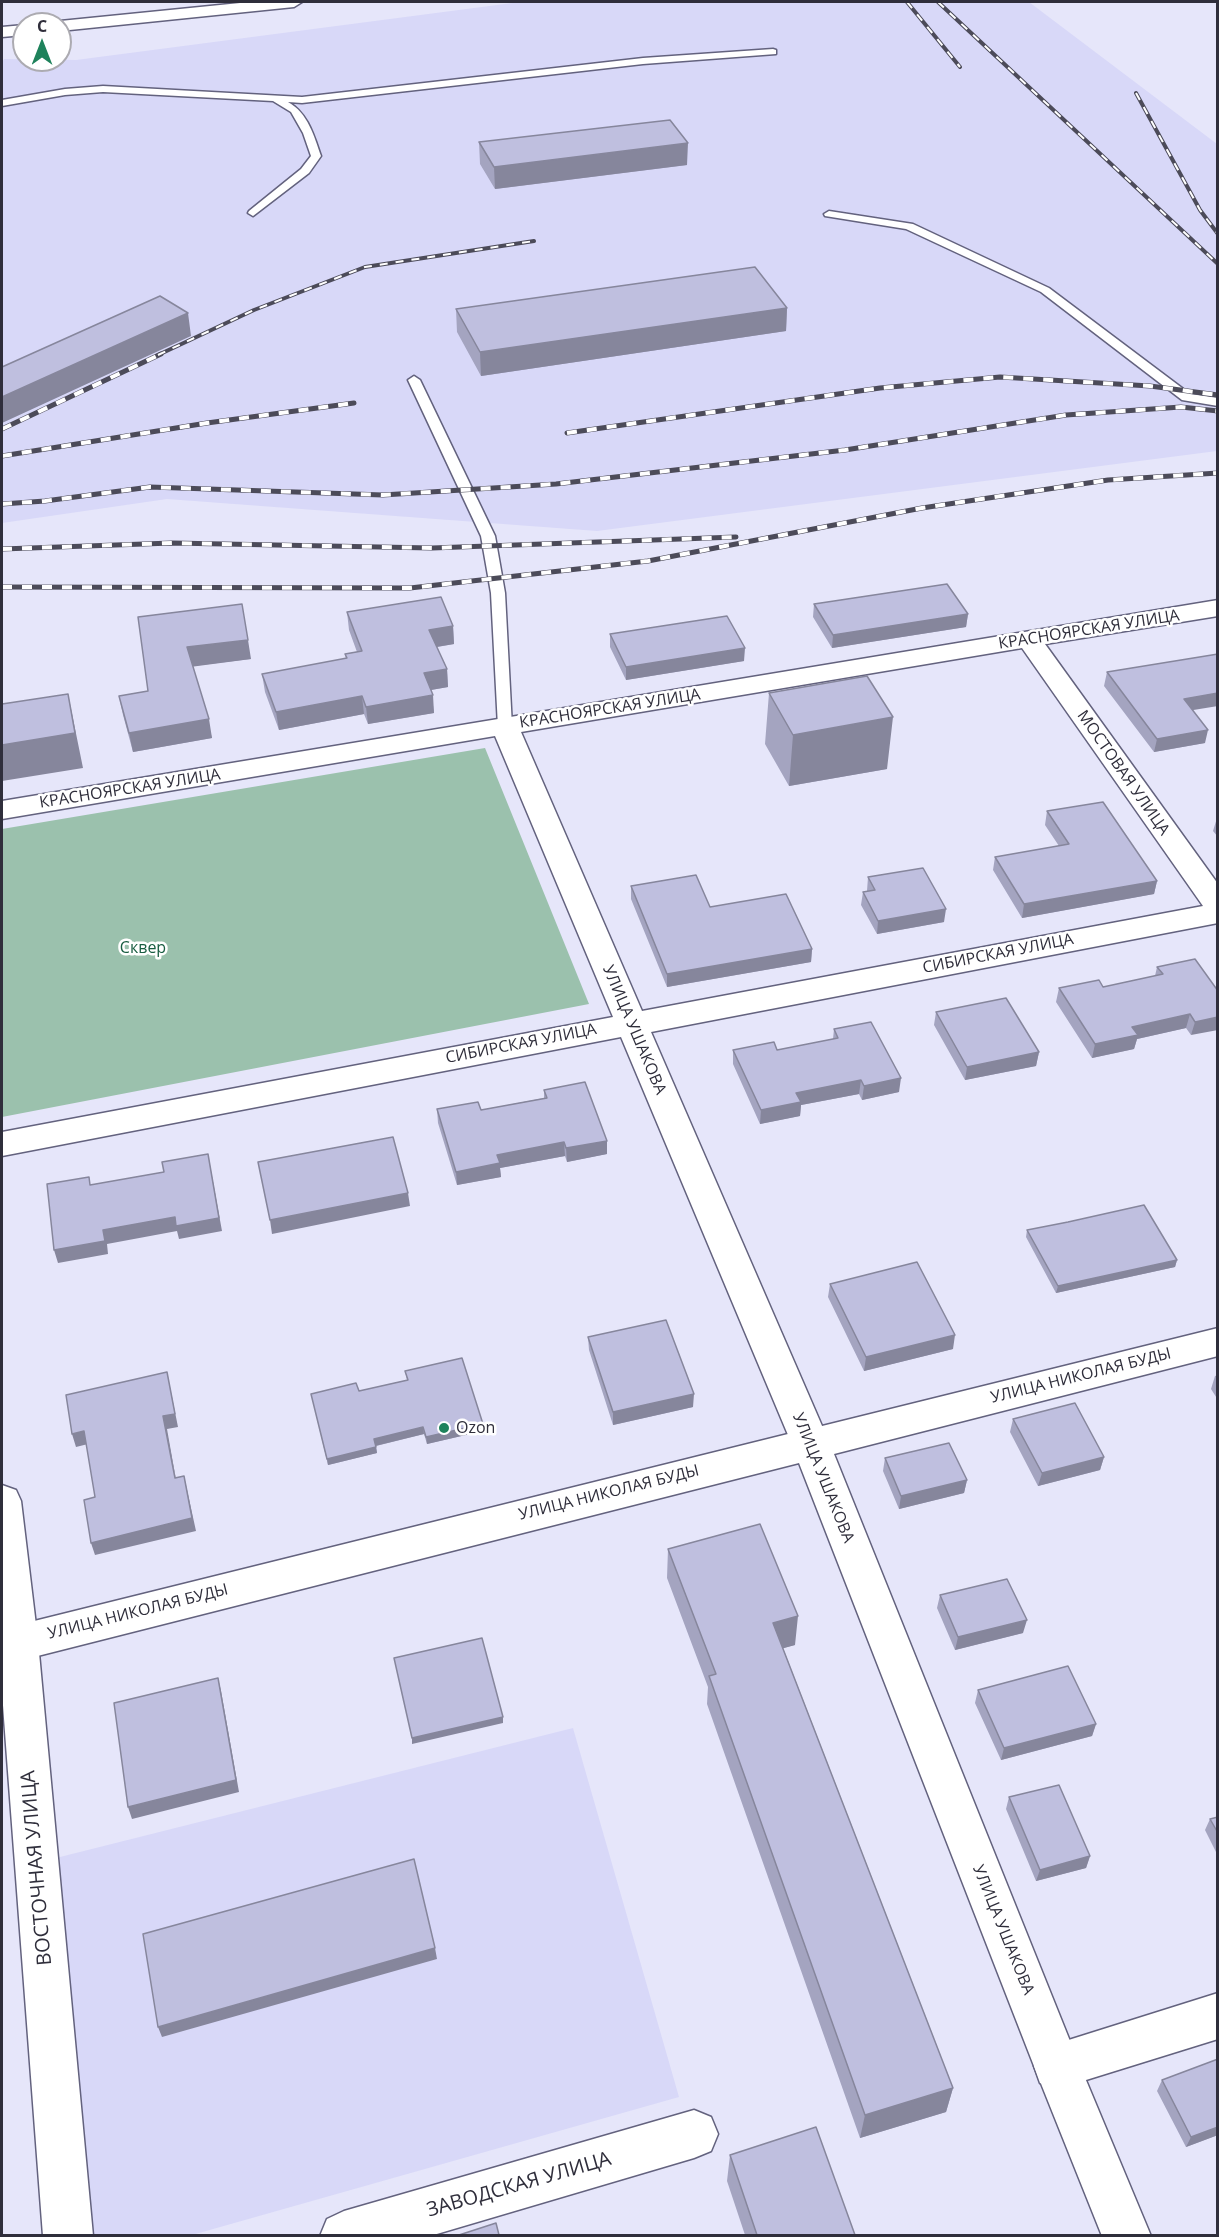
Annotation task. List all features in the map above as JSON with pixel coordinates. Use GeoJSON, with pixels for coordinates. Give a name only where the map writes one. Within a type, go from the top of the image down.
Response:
{"type":"FeatureCollection","features":[{"type":"Feature","properties":{"kind":"street"},"geometry":{"type":"LineString","coordinates":[[72,25],[294,2]]}},
{"type":"Feature","properties":{"kind":"street","name":"КРАСНОЯРСКАЯ УЛИЦА"},"geometry":{"type":"LineString","coordinates":[[2,810],[1218,608]]}},
{"type":"Feature","properties":{"kind":"street","name":"МОСТОВАЯ УЛИЦА"},"geometry":{"type":"LineString","coordinates":[[1029,640],[1218,906]]}},
{"type":"Feature","properties":{"kind":"street","name":"УЛИЦА УШАКОВА"},"geometry":{"type":"LineString","coordinates":[[505,727],[810,1442],[1057,2066],[1127,2235]]}},
{"type":"Feature","properties":{"kind":"street","name":"СИБИРСКАЯ УЛИЦА"},"geometry":{"type":"LineString","coordinates":[[2,1144],[1218,913]]}},
{"type":"Feature","properties":{"kind":"street","name":"УЛИЦА НИКОЛАЯ БУДЫ"},"geometry":{"type":"LineString","coordinates":[[10,1644],[810,1442],[1218,1342]]}},
{"type":"Feature","properties":{"kind":"street","name":"ВОСТОЧНАЯ УЛИЦА"},"geometry":{"type":"LineString","coordinates":[[2,1502],[10,1644],[68,2235]]}},
{"type":"Feature","properties":{"kind":"street"},"geometry":{"type":"LineString","coordinates":[[1057,2066],[1218,2016]]}},
{"type":"Feature","properties":{"kind":"street","name":"ЗАВОДСКАЯ УЛИЦА"},"geometry":{"type":"LineString","coordinates":[[344,2235],[694,2134]]}},
{"type":"Feature","properties":{"kind":"lane"},"geometry":{"type":"LineString","coordinates":[[2,103],[65,92],[103,89],[302,100],[643,61],[773,52]]}},
{"type":"Feature","properties":{"kind":"lane"},"geometry":{"type":"LineString","coordinates":[[253,213],[305,171],[316,156],[308,133],[295,110],[276,99]]}},
{"type":"Feature","properties":{"kind":"lane"},"geometry":{"type":"LineString","coordinates":[[829,214],[909,226],[1045,290],[1186,397],[1218,402]]}},
{"type":"Feature","properties":{"kind":"lane"},"geometry":{"type":"LineString","coordinates":[[414,380],[488,536],[498,593],[505,727]]}},
{"type":"Feature","properties":{"kind":"shaded area"},"geometry":{"type":"Polygon","coordinates":[[[520,2],[1029,2],[1217,144],[1217,451],[597,531],[167,499],[2,523],[2,63],[4,59],[12,59],[12,72],[72,72],[72,60],[520,2]]]}},
{"type":"Feature","properties":{"kind":"shaded area"},"geometry":{"type":"Polygon","coordinates":[[[573,1728],[679,2097],[192,2235],[90,2235],[52,1859],[573,1728]]]}},
{"type":"Feature","properties":{"kind":"green space","name":"Сквер"},"geometry":{"type":"Polygon","coordinates":[[[485,748],[589,1004],[2,1117],[2,829],[485,748]]]}},
{"type":"Feature","properties":{"kind":"building"},"geometry":{"type":"Polygon","coordinates":[[[670,120],[688,143],[494,167],[479,142],[670,120]]]}},
{"type":"Feature","properties":{"kind":"building"},"geometry":{"type":"Polygon","coordinates":[[[755,267],[787,308],[480,352],[456,309],[755,267]]]}},
{"type":"Feature","properties":{"kind":"building"},"geometry":{"type":"Polygon","coordinates":[[[160,296],[188,313],[2,397],[2,367],[160,296]]]}},
{"type":"Feature","properties":{"kind":"building"},"geometry":{"type":"Polygon","coordinates":[[[947,584],[968,614],[833,635],[814,604],[947,584]]]}},
{"type":"Feature","properties":{"kind":"building"},"geometry":{"type":"Polygon","coordinates":[[[441,597],[453,626],[429,630],[447,669],[424,673],[433,695],[366,707],[362,696],[276,712],[262,674],[347,658],[345,654],[362,651],[347,612],[441,597]]]}},
{"type":"Feature","properties":{"kind":"building"},"geometry":{"type":"Polygon","coordinates":[[[242,604],[248,640],[187,647],[209,719],[129,733],[119,696],[148,691],[138,617],[242,604]]]}},
{"type":"Feature","properties":{"kind":"building"},"geometry":{"type":"Polygon","coordinates":[[[727,616],[745,648],[626,667],[610,634],[727,616]]]}},
{"type":"Feature","properties":{"kind":"building"},"geometry":{"type":"Polygon","coordinates":[[[1218,654],[1218,693],[1184,699],[1208,730],[1157,739],[1107,672],[1218,654]]]}},
{"type":"Feature","properties":{"kind":"building"},"geometry":{"type":"Polygon","coordinates":[[[867,676],[893,717],[793,735],[769,693],[867,676]]]}},
{"type":"Feature","properties":{"kind":"building"},"geometry":{"type":"Polygon","coordinates":[[[68,694],[75,733],[2,745],[2,704],[68,694]]]}},
{"type":"Feature","properties":{"kind":"building"},"geometry":{"type":"Polygon","coordinates":[[[1103,802],[1157,881],[1024,904],[995,857],[1069,844],[1047,811],[1103,802]]]}},
{"type":"Feature","properties":{"kind":"building"},"geometry":{"type":"Polygon","coordinates":[[[923,868],[946,909],[878,921],[863,892],[875,890],[868,877],[923,868]]]}},
{"type":"Feature","properties":{"kind":"building"},"geometry":{"type":"Polygon","coordinates":[[[696,875],[710,907],[786,894],[812,949],[667,974],[631,886],[696,875]]]}},
{"type":"Feature","properties":{"kind":"building"},"geometry":{"type":"Polygon","coordinates":[[[1195,959],[1218,991],[1218,1017],[1195,1022],[1190,1014],[1132,1027],[1138,1035],[1095,1044],[1059,988],[1099,980],[1103,987],[1163,974],[1157,967],[1195,959]]]}},
{"type":"Feature","properties":{"kind":"building"},"geometry":{"type":"Polygon","coordinates":[[[1006,998],[1039,1052],[967,1067],[936,1012],[1006,998]]]}},
{"type":"Feature","properties":{"kind":"building"},"geometry":{"type":"Polygon","coordinates":[[[871,1022],[901,1078],[864,1086],[861,1080],[796,1093],[801,1102],[761,1110],[733,1050],[774,1042],[777,1050],[838,1038],[834,1029],[871,1022]]]}},
{"type":"Feature","properties":{"kind":"building"},"geometry":{"type":"Polygon","coordinates":[[[585,1082],[607,1141],[566,1148],[564,1142],[497,1155],[500,1163],[456,1172],[437,1109],[478,1102],[481,1110],[547,1098],[544,1090],[585,1082]]]}},
{"type":"Feature","properties":{"kind":"building"},"geometry":{"type":"Polygon","coordinates":[[[393,1137],[408,1193],[270,1220],[258,1162],[393,1137]]]}},
{"type":"Feature","properties":{"kind":"building"},"geometry":{"type":"Polygon","coordinates":[[[208,1154],[219,1218],[176,1226],[175,1217],[103,1230],[105,1241],[54,1250],[47,1184],[89,1177],[90,1185],[164,1172],[162,1162],[208,1154]]]}},
{"type":"Feature","properties":{"kind":"building"},"geometry":{"type":"Polygon","coordinates":[[[1144,1205],[1177,1260],[1058,1286],[1027,1230],[1068,1222],[1144,1205]]]}},
{"type":"Feature","properties":{"kind":"building"},"geometry":{"type":"Polygon","coordinates":[[[917,1262],[955,1335],[866,1357],[830,1284],[917,1262]]]}},
{"type":"Feature","properties":{"kind":"building"},"geometry":{"type":"Polygon","coordinates":[[[666,1320],[694,1394],[613,1412],[588,1337],[666,1320]]]}},
{"type":"Feature","properties":{"kind":"building"},"geometry":{"type":"Polygon","coordinates":[[[462,1358],[483,1424],[426,1437],[423,1427],[374,1439],[376,1447],[327,1459],[311,1394],[356,1383],[359,1391],[408,1380],[405,1371],[462,1358]]]}},
{"type":"Feature","properties":{"kind":"building"},"geometry":{"type":"Polygon","coordinates":[[[167,1372],[175,1414],[163,1416],[175,1478],[184,1476],[192,1518],[91,1543],[84,1500],[95,1497],[84,1431],[72,1434],[66,1395],[167,1372]]]}},
{"type":"Feature","properties":{"kind":"building"},"geometry":{"type":"Polygon","coordinates":[[[1075,1403],[1104,1457],[1042,1473],[1013,1419],[1075,1403]]]}},
{"type":"Feature","properties":{"kind":"building"},"geometry":{"type":"Polygon","coordinates":[[[949,1443],[967,1480],[901,1496],[885,1458],[949,1443]]]}},
{"type":"Feature","properties":{"kind":"building"},"geometry":{"type":"Polygon","coordinates":[[[760,1524],[798,1616],[773,1623],[953,2088],[865,2115],[709,1676],[716,1674],[668,1549],[760,1524]]]}},
{"type":"Feature","properties":{"kind":"building"},"geometry":{"type":"Polygon","coordinates":[[[1007,1579],[1027,1620],[958,1637],[940,1595],[1007,1579]]]}},
{"type":"Feature","properties":{"kind":"building"},"geometry":{"type":"Polygon","coordinates":[[[482,1638],[503,1717],[412,1738],[394,1658],[482,1638]]]}},
{"type":"Feature","properties":{"kind":"building"},"geometry":{"type":"Polygon","coordinates":[[[1068,1666],[1096,1724],[1004,1748],[978,1690],[1068,1666]]]}},
{"type":"Feature","properties":{"kind":"building"},"geometry":{"type":"Polygon","coordinates":[[[218,1678],[236,1780],[128,1807],[114,1703],[218,1678]]]}},
{"type":"Feature","properties":{"kind":"building"},"geometry":{"type":"Polygon","coordinates":[[[1059,1785],[1090,1856],[1040,1870],[1009,1797],[1059,1785]]]}},
{"type":"Feature","properties":{"kind":"building"},"geometry":{"type":"Polygon","coordinates":[[[1218,1817],[1218,1833],[1210,1819],[1218,1817]]]}},
{"type":"Feature","properties":{"kind":"building"},"geometry":{"type":"Polygon","coordinates":[[[414,1859],[435,1948],[158,2027],[143,1934],[414,1859]]]}},
{"type":"Feature","properties":{"kind":"building"},"geometry":{"type":"Polygon","coordinates":[[[1218,2059],[1218,2127],[1191,2137],[1162,2080],[1218,2059]]]}},
{"type":"Feature","properties":{"kind":"building"},"geometry":{"type":"Polygon","coordinates":[[[816,2127],[855,2235],[757,2235],[730,2155],[816,2127]]]}},
{"type":"Feature","properties":{"kind":"building"},"geometry":{"type":"Polygon","coordinates":[[[496,2223],[499,2235],[459,2235],[496,2223]]]}},
{"type":"Feature","properties":{"kind":"railway"},"geometry":{"type":"LineString","coordinates":[[907,2],[960,67]]}},
{"type":"Feature","properties":{"kind":"railway"},"geometry":{"type":"LineString","coordinates":[[938,2],[1218,264]]}},
{"type":"Feature","properties":{"kind":"railway"},"geometry":{"type":"LineString","coordinates":[[1136,93],[1200,210],[1218,234]]}},
{"type":"Feature","properties":{"kind":"railway"},"geometry":{"type":"LineString","coordinates":[[158,355],[254,310],[365,267],[534,241]]}},
{"type":"Feature","properties":{"kind":"railway"},"geometry":{"type":"LineString","coordinates":[[2,429],[161,354]]}},
{"type":"Feature","properties":{"kind":"railway"},"geometry":{"type":"LineString","coordinates":[[567,433],[880,388],[1000,377],[1150,386],[1218,395]]}},
{"type":"Feature","properties":{"kind":"railway"},"geometry":{"type":"LineString","coordinates":[[2,456],[207,423],[354,403]]}},
{"type":"Feature","properties":{"kind":"railway"},"geometry":{"type":"LineString","coordinates":[[2,504],[45,501],[150,487],[383,495],[556,484],[845,450],[1066,415],[1181,407],[1218,411]]}},
{"type":"Feature","properties":{"kind":"railway"},"geometry":{"type":"LineString","coordinates":[[2,587],[410,588],[648,561],[922,508],[1108,480],[1218,473]]}},
{"type":"Feature","properties":{"kind":"railway"},"geometry":{"type":"LineString","coordinates":[[2,549],[172,543],[432,548],[736,537]]}},
{"type":"Feature","properties":{"kind":"place","name":"Ozon"},"geometry":{"type":"Point","coordinates":[444,1428]}}]}
